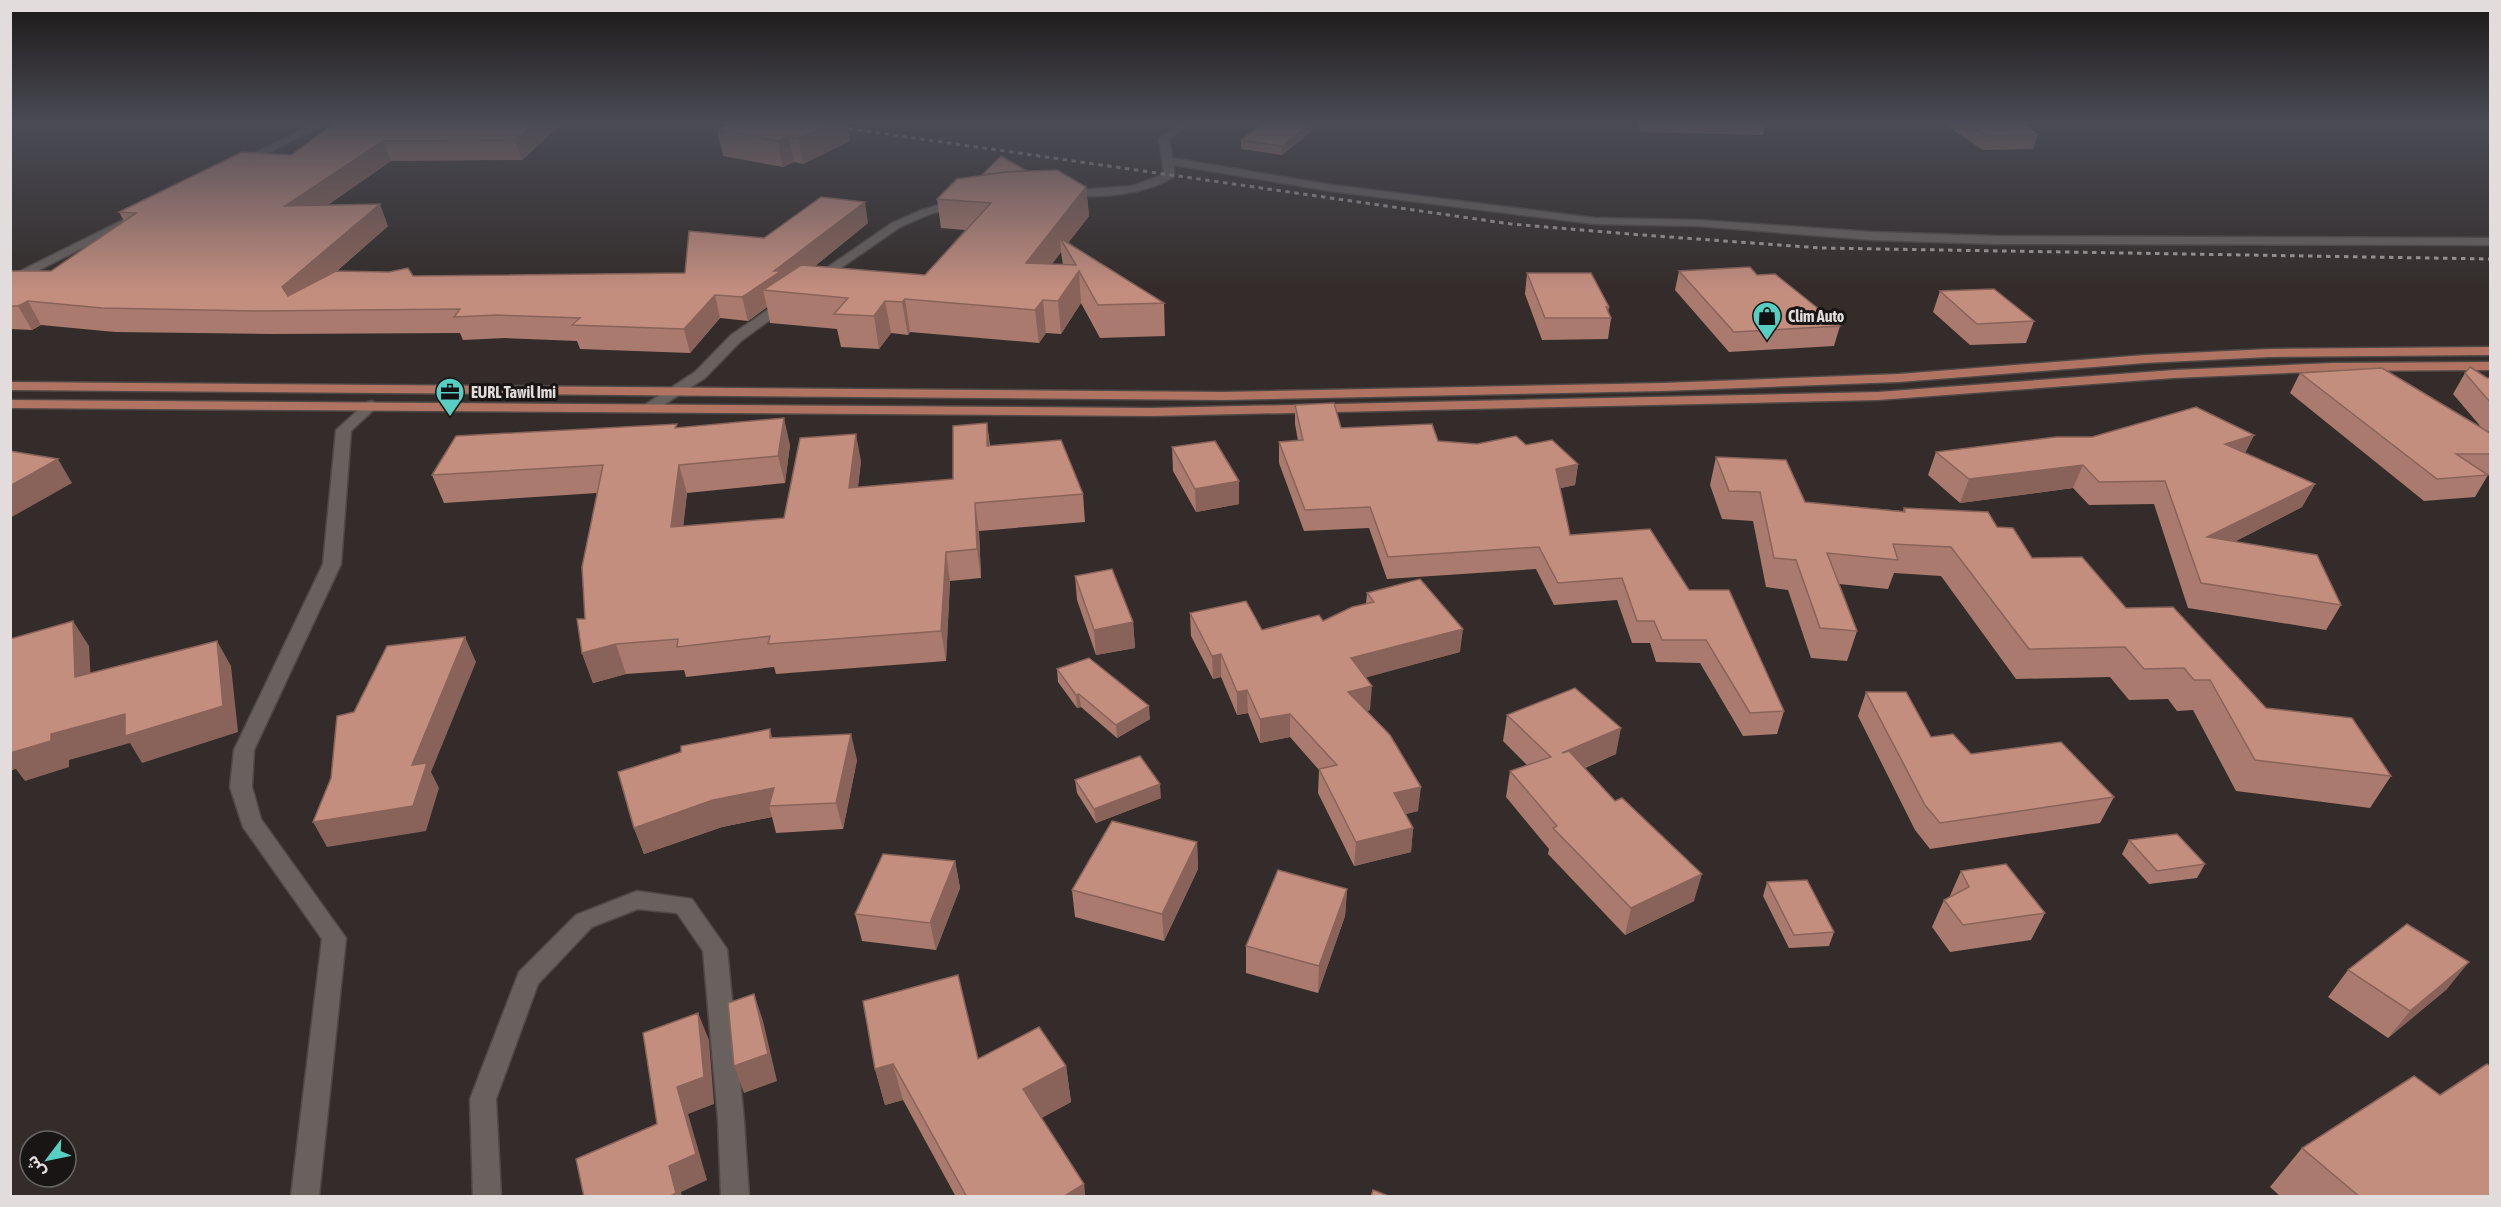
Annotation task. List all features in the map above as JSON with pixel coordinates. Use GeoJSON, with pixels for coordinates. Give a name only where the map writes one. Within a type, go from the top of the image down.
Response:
{"type":"FeatureCollection","features":[{"type":"Feature","properties":{"kind":"main road"},"geometry":{"type":"LineString","coordinates":[[10,386],[1223,396],[1663,387],[1899,378],[2145,359],[2269,353],[2490,351]]}},
{"type":"Feature","properties":{"kind":"main road"},"geometry":{"type":"LineString","coordinates":[[10,404],[1152,412],[1703,402],[1878,396],[2174,374],[2321,367],[2490,366]]}},
{"type":"Feature","properties":{"kind":"street"},"geometry":{"type":"LineString","coordinates":[[1053,195],[1112,192],[1147,186],[1163,178]]}},
{"type":"Feature","properties":{"kind":"street"},"geometry":{"type":"LineString","coordinates":[[1273,178],[1331,188],[1595,221],[1698,223],[1872,236],[2007,240],[2490,242]]}},
{"type":"Feature","properties":{"kind":"street"},"geometry":{"type":"LineString","coordinates":[[648,409],[700,375],[736,338],[779,306],[896,225],[926,212],[973,200]]}},
{"type":"Feature","properties":{"kind":"street"},"geometry":{"type":"LineString","coordinates":[[10,281],[153,208]]}},
{"type":"Feature","properties":{"kind":"street"},"geometry":{"type":"LineString","coordinates":[[305,1197],[334,938],[251,821],[241,787],[244,750],[332,564],[344,430],[372,405]]}},
{"type":"Feature","properties":{"kind":"street"},"geometry":{"type":"LineString","coordinates":[[487,1197],[483,1099],[528,978],[584,921],[637,900],[684,905],[715,949],[731,1120],[735,1197]]}},
{"type":"Feature","properties":{"kind":"building"},"geometry":{"type":"Polygon","coordinates":[[[188,178],[327,178],[285,206],[380,204],[282,287],[288,296],[336,271],[389,272],[408,268],[413,276],[685,273],[689,231],[764,238],[821,197],[865,202],[774,271],[781,271],[742,297],[715,295],[684,329],[572,325],[580,318],[497,315],[454,317],[460,309],[259,311],[102,308],[28,301],[18,306],[10,306],[10,271],[51,271],[136,213],[119,212],[188,178]]]}},
{"type":"Feature","properties":{"kind":"building"},"geometry":{"type":"Polygon","coordinates":[[[1071,178],[1086,187],[1026,263],[1076,265],[1060,238],[1164,303],[1098,305],[1079,271],[1058,301],[1043,300],[1035,310],[905,299],[902,302],[885,301],[874,316],[834,314],[848,298],[763,290],[801,265],[925,275],[991,203],[937,199],[957,179],[1071,178]]]}},
{"type":"Feature","properties":{"kind":"building"},"geometry":{"type":"Polygon","coordinates":[[[1750,267],[1757,275],[1775,274],[1840,326],[1734,332],[1679,271],[1750,267]]]}},
{"type":"Feature","properties":{"kind":"building"},"geometry":{"type":"Polygon","coordinates":[[[1527,273],[1591,273],[1609,307],[1606,307],[1611,318],[1545,318],[1527,273]]]}},
{"type":"Feature","properties":{"kind":"building"},"geometry":{"type":"Polygon","coordinates":[[[1994,289],[2034,321],[1977,324],[1940,291],[1994,289]]]}},
{"type":"Feature","properties":{"kind":"building"},"geometry":{"type":"Polygon","coordinates":[[[2470,367],[2490,378],[2490,402],[2465,373],[2470,367]]]}},
{"type":"Feature","properties":{"kind":"building"},"geometry":{"type":"Polygon","coordinates":[[[2382,368],[2490,433],[2490,454],[2456,454],[2488,475],[2437,479],[2300,373],[2382,368]]]}},
{"type":"Feature","properties":{"kind":"building"},"geometry":{"type":"Polygon","coordinates":[[[1334,403],[1341,428],[1432,424],[1438,441],[1477,444],[1516,436],[1526,445],[1552,440],[1578,464],[1556,469],[1570,535],[1650,529],[1689,590],[1729,590],[1784,711],[1750,713],[1706,640],[1662,640],[1654,621],[1637,621],[1622,578],[1558,583],[1539,547],[1388,557],[1370,507],[1305,510],[1279,442],[1303,440],[1295,405],[1334,403]]]}},
{"type":"Feature","properties":{"kind":"building"},"geometry":{"type":"Polygon","coordinates":[[[2196,407],[2254,435],[2225,444],[2315,484],[2207,537],[2317,555],[2341,605],[2201,583],[2165,481],[2099,482],[2083,465],[1969,479],[1936,452],[2056,437],[2092,437],[2196,407]]]}},
{"type":"Feature","properties":{"kind":"building"},"geometry":{"type":"Polygon","coordinates":[[[784,418],[778,456],[679,465],[671,527],[784,518],[800,438],[856,434],[849,488],[953,479],[953,426],[987,423],[987,446],[1061,440],[1083,494],[975,503],[977,549],[946,552],[941,631],[768,644],[770,636],[677,647],[678,639],[616,644],[582,653],[577,619],[585,619],[582,567],[603,465],[432,475],[456,436],[677,424],[675,428],[784,418]]]}},
{"type":"Feature","properties":{"kind":"building"},"geometry":{"type":"Polygon","coordinates":[[[1215,441],[1239,481],[1195,489],[1172,447],[1215,441]]]}},
{"type":"Feature","properties":{"kind":"building"},"geometry":{"type":"Polygon","coordinates":[[[10,451],[58,459],[10,486],[10,451]]]}},
{"type":"Feature","properties":{"kind":"building"},"geometry":{"type":"Polygon","coordinates":[[[1716,457],[1786,460],[1805,502],[1905,512],[1904,508],[1988,512],[1997,527],[2013,528],[2032,558],[2082,557],[2126,608],[2173,607],[2266,708],[2352,718],[2391,776],[2255,760],[2210,680],[2194,680],[2184,668],[2144,669],[2125,647],[2029,649],[1951,547],[1893,544],[1898,560],[1827,553],[1857,631],[1820,628],[1796,560],[1774,558],[1760,492],[1729,491],[1716,457]]]}},
{"type":"Feature","properties":{"kind":"building"},"geometry":{"type":"Polygon","coordinates":[[[1112,569],[1133,622],[1094,630],[1075,576],[1112,569]]]}},
{"type":"Feature","properties":{"kind":"building"},"geometry":{"type":"Polygon","coordinates":[[[1420,579],[1463,629],[1351,658],[1372,686],[1348,692],[1390,735],[1421,787],[1394,793],[1413,828],[1356,842],[1319,769],[1337,765],[1290,714],[1260,719],[1247,690],[1237,692],[1221,654],[1212,656],[1190,613],[1246,601],[1262,630],[1319,615],[1323,621],[1352,607],[1374,602],[1367,593],[1420,579]]]}},
{"type":"Feature","properties":{"kind":"building"},"geometry":{"type":"Polygon","coordinates":[[[73,621],[75,677],[217,641],[223,706],[125,736],[125,714],[51,734],[51,741],[10,753],[10,639],[73,621]]]}},
{"type":"Feature","properties":{"kind":"building"},"geometry":{"type":"Polygon","coordinates":[[[465,637],[412,765],[427,763],[413,806],[313,822],[331,778],[337,716],[354,712],[387,646],[465,637]]]}},
{"type":"Feature","properties":{"kind":"building"},"geometry":{"type":"Polygon","coordinates":[[[1089,658],[1149,706],[1116,725],[1079,694],[1076,695],[1057,669],[1089,658]]]}},
{"type":"Feature","properties":{"kind":"building"},"geometry":{"type":"Polygon","coordinates":[[[1575,688],[1621,728],[1562,753],[1569,751],[1615,801],[1622,798],[1702,874],[1631,908],[1553,828],[1557,826],[1510,771],[1551,757],[1507,715],[1575,688]]]}},
{"type":"Feature","properties":{"kind":"building"},"geometry":{"type":"Polygon","coordinates":[[[1866,692],[1906,692],[1931,737],[1953,734],[1971,754],[2061,742],[2114,797],[1940,823],[1925,805],[1866,692]]]}},
{"type":"Feature","properties":{"kind":"building"},"geometry":{"type":"Polygon","coordinates":[[[770,729],[770,738],[851,734],[836,803],[769,806],[774,788],[713,800],[634,828],[618,772],[681,752],[681,746],[770,729]]]}},
{"type":"Feature","properties":{"kind":"building"},"geometry":{"type":"Polygon","coordinates":[[[1140,756],[1160,784],[1094,809],[1075,780],[1140,756]]]}},
{"type":"Feature","properties":{"kind":"building"},"geometry":{"type":"Polygon","coordinates":[[[1112,821],[1197,842],[1162,914],[1072,890],[1112,821]]]}},
{"type":"Feature","properties":{"kind":"building"},"geometry":{"type":"Polygon","coordinates":[[[2177,834],[2205,864],[2157,871],[2129,840],[2177,834]]]}},
{"type":"Feature","properties":{"kind":"building"},"geometry":{"type":"Polygon","coordinates":[[[883,854],[955,861],[930,923],[855,914],[883,854]]]}},
{"type":"Feature","properties":{"kind":"building"},"geometry":{"type":"Polygon","coordinates":[[[2006,864],[2045,913],[1963,925],[1944,900],[1969,887],[1961,871],[2006,864]]]}},
{"type":"Feature","properties":{"kind":"building"},"geometry":{"type":"Polygon","coordinates":[[[1278,870],[1347,889],[1319,966],[1246,946],[1278,870]]]}},
{"type":"Feature","properties":{"kind":"building"},"geometry":{"type":"Polygon","coordinates":[[[1807,880],[1834,932],[1794,935],[1767,882],[1807,880]]]}},
{"type":"Feature","properties":{"kind":"building"},"geometry":{"type":"Polygon","coordinates":[[[2407,924],[2469,962],[2410,1011],[2348,970],[2407,924]]]}},
{"type":"Feature","properties":{"kind":"building"},"geometry":{"type":"Polygon","coordinates":[[[958,975],[978,1059],[1039,1027],[1066,1066],[1023,1089],[1084,1184],[1063,1197],[967,1197],[893,1064],[875,1069],[863,1001],[958,975]]]}},
{"type":"Feature","properties":{"kind":"building"},"geometry":{"type":"Polygon","coordinates":[[[754,994],[768,1054],[734,1066],[728,1003],[754,994]]]}},
{"type":"Feature","properties":{"kind":"building"},"geometry":{"type":"Polygon","coordinates":[[[698,1013],[704,1077],[677,1087],[696,1154],[669,1166],[676,1193],[669,1197],[584,1197],[576,1159],[657,1124],[643,1033],[698,1013]]]}},
{"type":"Feature","properties":{"kind":"building"},"geometry":{"type":"Polygon","coordinates":[[[2487,1064],[2490,1066],[2490,1197],[2360,1197],[2302,1148],[2414,1076],[2440,1095],[2487,1064]]]}},
{"type":"Feature","properties":{"kind":"building"},"geometry":{"type":"Polygon","coordinates":[[[1373,1190],[1391,1197],[1371,1197],[1373,1190]]]}},
{"type":"Feature","properties":{"kind":"railway"},"geometry":{"type":"LineString","coordinates":[[1194,178],[1511,224],[1821,248],[2490,259]]}},
{"type":"Feature","properties":{"kind":"place","name":"Clim Auto"},"geometry":{"type":"Point","coordinates":[1767,342]}},
{"type":"Feature","properties":{"kind":"place","name":"EURL Tawil Imi"},"geometry":{"type":"Point","coordinates":[450,418]}}]}
